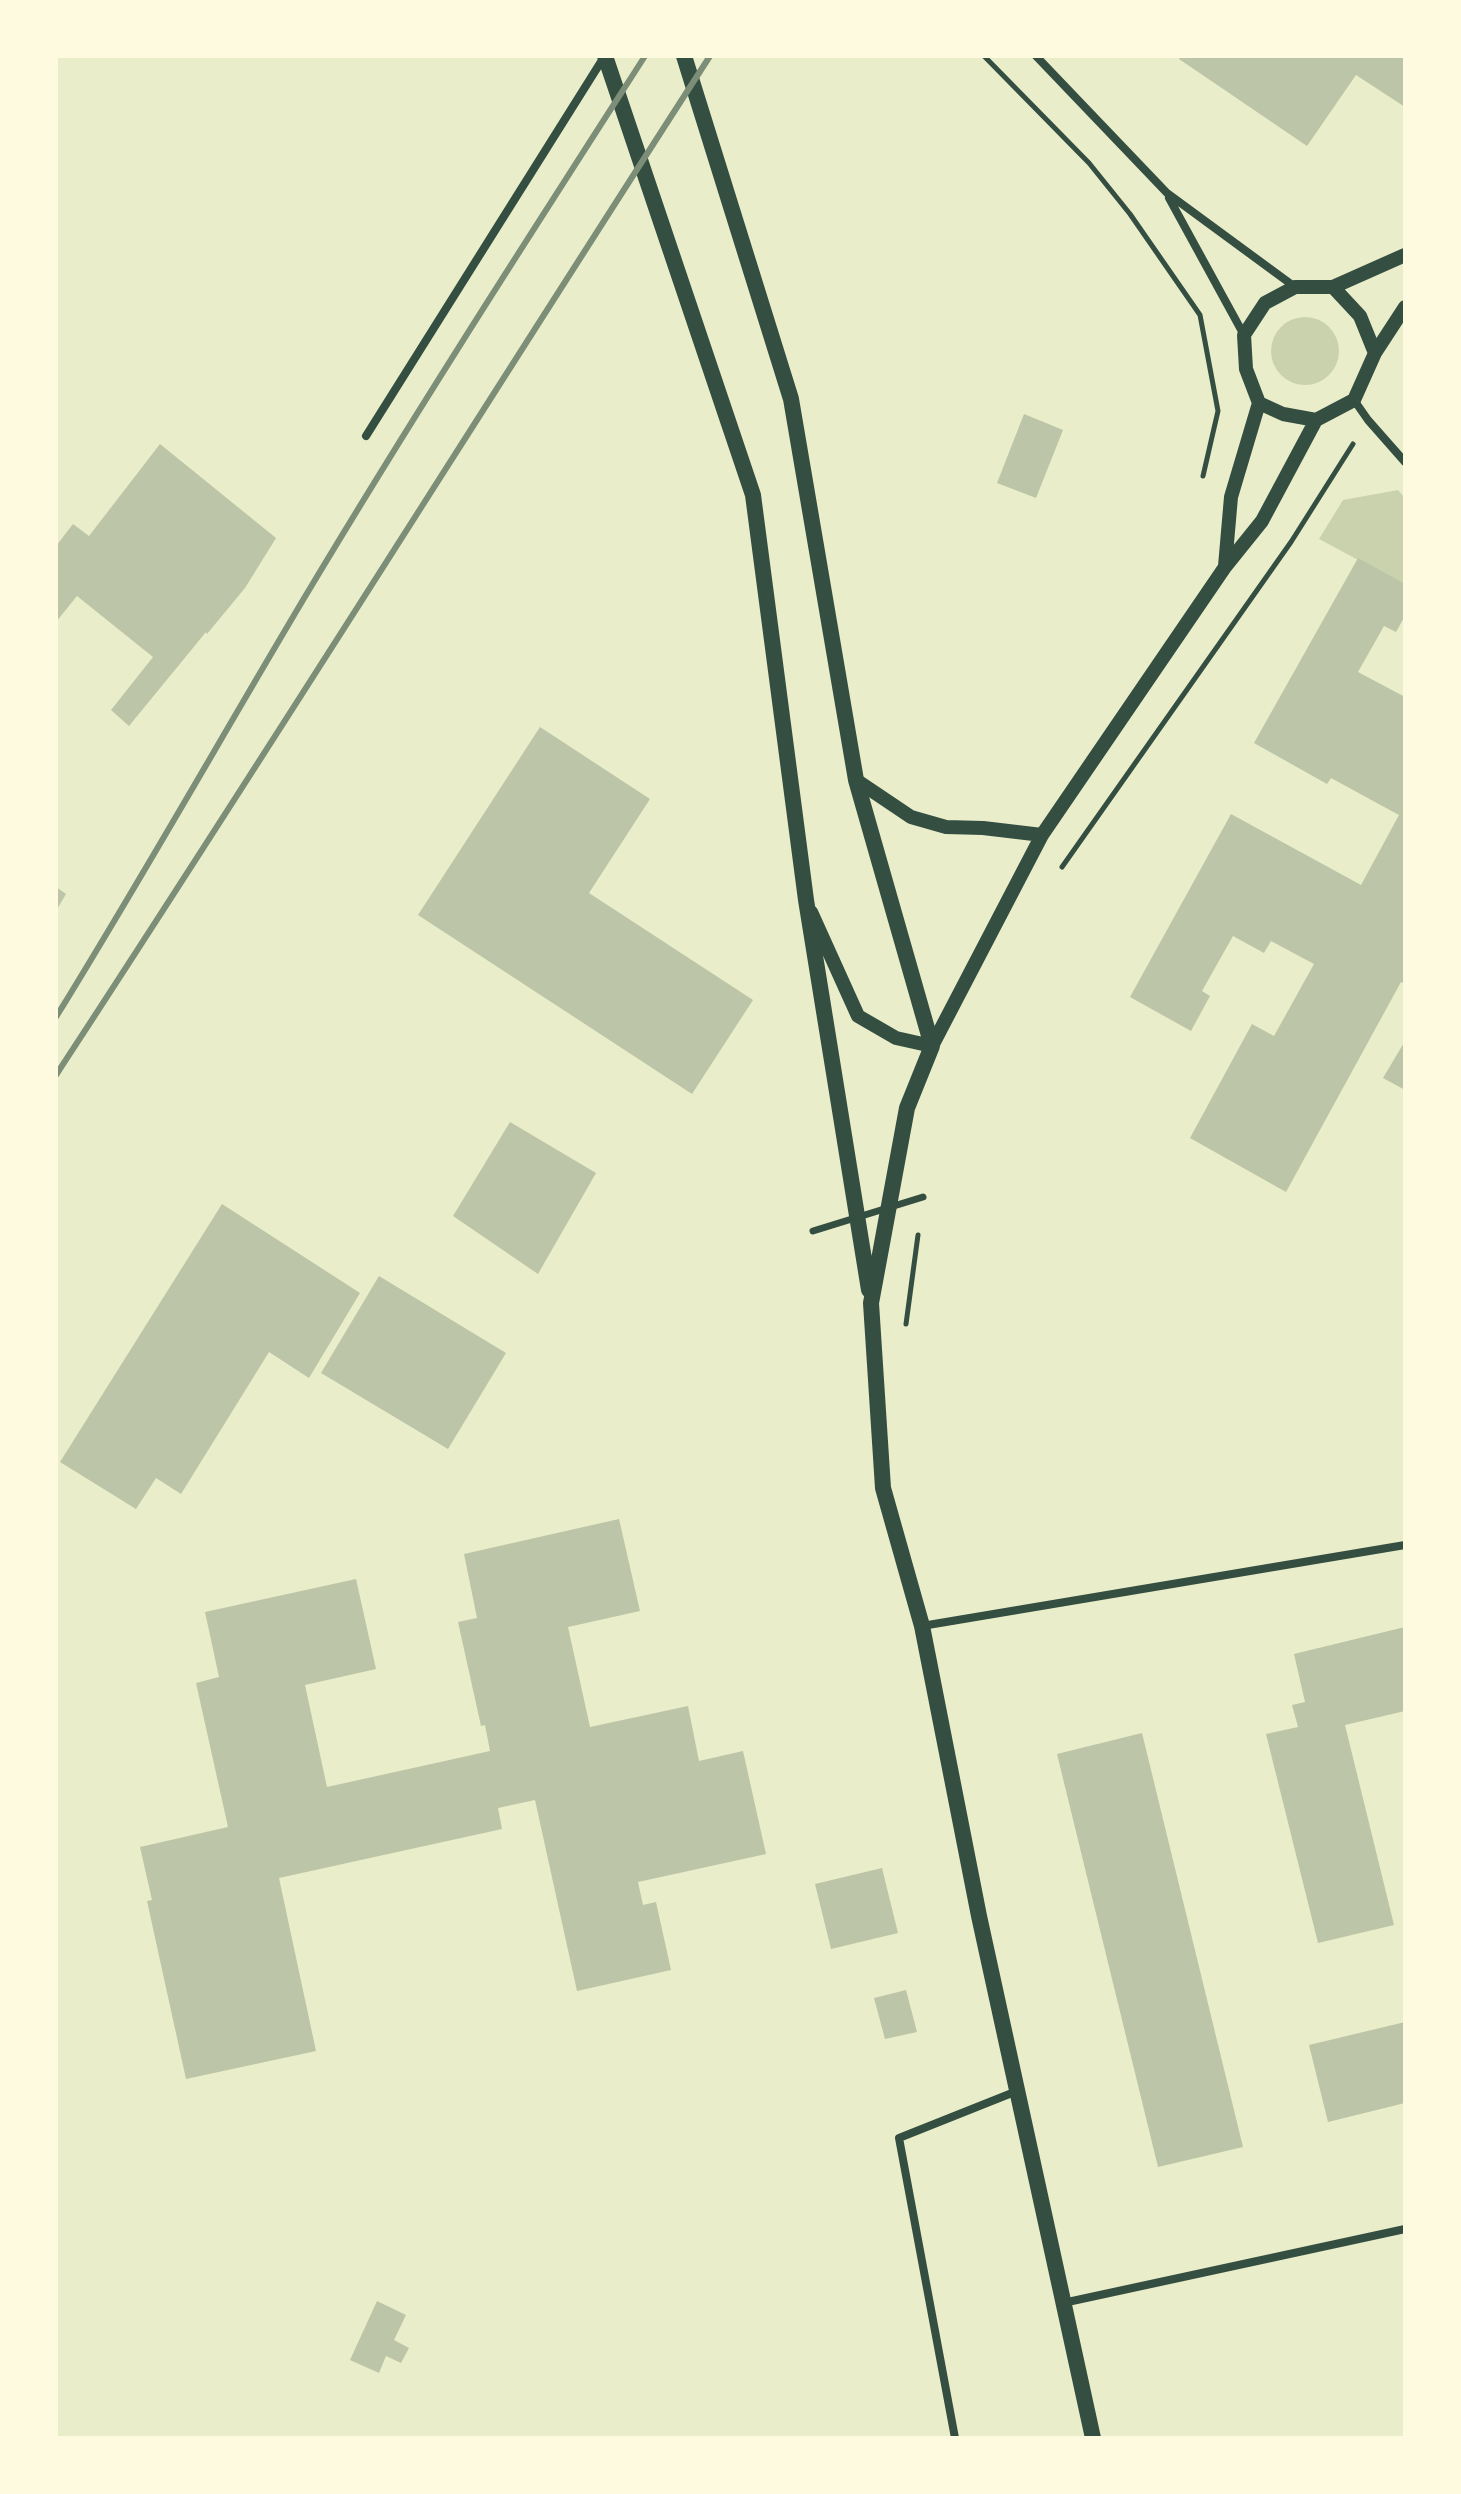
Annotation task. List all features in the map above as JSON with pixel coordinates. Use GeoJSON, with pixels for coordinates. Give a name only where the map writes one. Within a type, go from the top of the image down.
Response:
{"type":"FeatureCollection","features":[{"type":"Feature","properties":{"kind":"main road"},"geometry":{"type":"LineString","coordinates":[[605,56],[753,495],[806,900],[871,1303],[883,1488],[922,1626],[979,1916],[1093,2438]]}},
{"type":"Feature","properties":{"kind":"main road"},"geometry":{"type":"LineString","coordinates":[[684,56],[791,399],[856,780],[932,1046],[907,1108],[871,1303]]}},
{"type":"Feature","properties":{"kind":"street"},"geometry":{"type":"LineString","coordinates":[[366,436],[605,56]]}},
{"type":"Feature","properties":{"kind":"street"},"geometry":{"type":"LineString","coordinates":[[1036,56],[1167,193],[1295,287]]}},
{"type":"Feature","properties":{"kind":"street"},"geometry":{"type":"LineString","coordinates":[[1167,193],[1244,335],[1246,369],[1259,403],[1231,497],[1225,567]]}},
{"type":"Feature","properties":{"kind":"street"},"geometry":{"type":"LineString","coordinates":[[1244,335],[1265,303],[1295,287],[1333,287],[1405,255]]}},
{"type":"Feature","properties":{"kind":"street"},"geometry":{"type":"LineString","coordinates":[[1333,287],[1360,316],[1375,353]]}},
{"type":"Feature","properties":{"kind":"street"},"geometry":{"type":"LineString","coordinates":[[806,900],[858,1016],[896,1038],[932,1046],[1042,835],[1225,567],[1262,521],[1316,420],[1354,400],[1375,353],[1405,307]]}},
{"type":"Feature","properties":{"kind":"street"},"geometry":{"type":"LineString","coordinates":[[1354,400],[1405,462]]}},
{"type":"Feature","properties":{"kind":"street"},"geometry":{"type":"LineString","coordinates":[[1259,403],[1283,414],[1316,420]]}},
{"type":"Feature","properties":{"kind":"street"},"geometry":{"type":"LineString","coordinates":[[856,780],[911,817],[946,827],[1042,835]]}},
{"type":"Feature","properties":{"kind":"street"},"geometry":{"type":"LineString","coordinates":[[813,1231],[923,1197]]}},
{"type":"Feature","properties":{"kind":"street"},"geometry":{"type":"LineString","coordinates":[[922,1626],[1405,1545]]}},
{"type":"Feature","properties":{"kind":"street"},"geometry":{"type":"LineString","coordinates":[[955,2438],[899,2138],[1017,2091]]}},
{"type":"Feature","properties":{"kind":"street"},"geometry":{"type":"LineString","coordinates":[[1063,2303],[1405,2229]]}},
{"type":"Feature","properties":{"kind":"path"},"geometry":{"type":"LineString","coordinates":[[984,56],[1089,163],[1130,214],[1200,315],[1218,411],[1203,476],[1231,497]]}},
{"type":"Feature","properties":{"kind":"path"},"geometry":{"type":"LineString","coordinates":[[1054,878],[1291,542],[1368,420]]}},
{"type":"Feature","properties":{"kind":"path"},"geometry":{"type":"LineString","coordinates":[[1262,521],[1291,542]]}},
{"type":"Feature","properties":{"kind":"path"},"geometry":{"type":"LineString","coordinates":[[905,1330],[923,1197]]}},
{"type":"Feature","properties":{"kind":"green space"},"geometry":{"type":"Polygon","coordinates":[[[1305,317],[1329,327],[1339,351],[1329,375],[1305,385],[1281,375],[1271,351],[1281,327],[1305,317]]]}},
{"type":"Feature","properties":{"kind":"green space"},"geometry":{"type":"Polygon","coordinates":[[[1398,490],[1405,498],[1405,585],[1319,539],[1343,500],[1398,490]]]}},
{"type":"Feature","properties":{"kind":"building"},"geometry":{"type":"Polygon","coordinates":[[[1181,56],[1405,56],[1405,107],[1356,75],[1307,146],[1179,59],[1181,56]]]}},
{"type":"Feature","properties":{"kind":"building"},"geometry":{"type":"Polygon","coordinates":[[[1024,414],[1063,430],[1036,498],[997,483],[1024,414]]]}},
{"type":"Feature","properties":{"kind":"building"},"geometry":{"type":"Polygon","coordinates":[[[160,444],[276,538],[245,588],[129,726],[111,710],[153,657],[77,596],[56,622],[56,546],[73,524],[89,536],[160,444]]]}},
{"type":"Feature","properties":{"kind":"building"},"geometry":{"type":"Polygon","coordinates":[[[1358,558],[1405,584],[1405,616],[1396,632],[1384,626],[1358,672],[1405,697],[1405,984],[1401,982],[1286,1192],[1190,1138],[1252,1024],[1274,1036],[1314,964],[1271,941],[1264,953],[1233,936],[1202,991],[1210,996],[1191,1031],[1130,997],[1231,814],[1361,885],[1399,815],[1331,778],[1327,784],[1254,743],[1358,558]]]}},
{"type":"Feature","properties":{"kind":"building"},"geometry":{"type":"Polygon","coordinates":[[[540,727],[650,799],[589,893],[753,1000],[692,1094],[418,915],[540,727]]]}},
{"type":"Feature","properties":{"kind":"building"},"geometry":{"type":"Polygon","coordinates":[[[56,887],[66,894],[56,911],[56,887]]]}},
{"type":"Feature","properties":{"kind":"building"},"geometry":{"type":"Polygon","coordinates":[[[1405,1041],[1405,1090],[1383,1078],[1405,1041]]]}},
{"type":"Feature","properties":{"kind":"building"},"geometry":{"type":"Polygon","coordinates":[[[510,1122],[596,1173],[538,1274],[453,1216],[510,1122]]]}},
{"type":"Feature","properties":{"kind":"building"},"geometry":{"type":"Polygon","coordinates":[[[222,1204],[360,1293],[309,1378],[269,1352],[181,1494],[156,1478],[136,1509],[60,1462],[222,1204]]]}},
{"type":"Feature","properties":{"kind":"building"},"geometry":{"type":"Polygon","coordinates":[[[379,1276],[506,1353],[448,1449],[321,1373],[379,1276]]]}},
{"type":"Feature","properties":{"kind":"building"},"geometry":{"type":"Polygon","coordinates":[[[619,1519],[640,1611],[568,1627],[590,1727],[688,1706],[699,1761],[743,1751],[766,1854],[638,1882],[643,1905],[656,1902],[671,1970],[577,1991],[535,1800],[498,1808],[502,1829],[279,1878],[316,2051],[186,2079],[147,1901],[152,1900],[140,1847],[228,1827],[196,1683],[219,1677],[205,1612],[356,1579],[376,1669],[305,1685],[327,1787],[490,1751],[485,1725],[481,1726],[458,1622],[477,1618],[464,1554],[619,1519]]]}},
{"type":"Feature","properties":{"kind":"building"},"geometry":{"type":"Polygon","coordinates":[[[1405,1627],[1405,1711],[1345,1725],[1394,1925],[1318,1943],[1266,1734],[1298,1727],[1292,1705],[1305,1702],[1294,1654],[1405,1627]]]}},
{"type":"Feature","properties":{"kind":"building"},"geometry":{"type":"Polygon","coordinates":[[[1142,1733],[1243,2147],[1158,2167],[1057,1754],[1142,1733]]]}},
{"type":"Feature","properties":{"kind":"building"},"geometry":{"type":"Polygon","coordinates":[[[882,1868],[898,1933],[831,1949],[815,1884],[882,1868]]]}},
{"type":"Feature","properties":{"kind":"building"},"geometry":{"type":"Polygon","coordinates":[[[906,1990],[917,2032],[885,2039],[874,1998],[906,1990]]]}},
{"type":"Feature","properties":{"kind":"building"},"geometry":{"type":"Polygon","coordinates":[[[1405,2022],[1405,2103],[1328,2122],[1309,2045],[1405,2022]]]}},
{"type":"Feature","properties":{"kind":"building"},"geometry":{"type":"Polygon","coordinates":[[[377,2301],[406,2315],[394,2340],[409,2348],[401,2363],[386,2356],[379,2373],[350,2360],[377,2301]]]}},
{"type":"Feature","properties":{"kind":"railway"},"geometry":{"type":"LineString","coordinates":[[56,1017],[347,527],[645,56]]}},
{"type":"Feature","properties":{"kind":"railway"},"geometry":{"type":"LineString","coordinates":[[56,1075],[710,56]]}}]}
